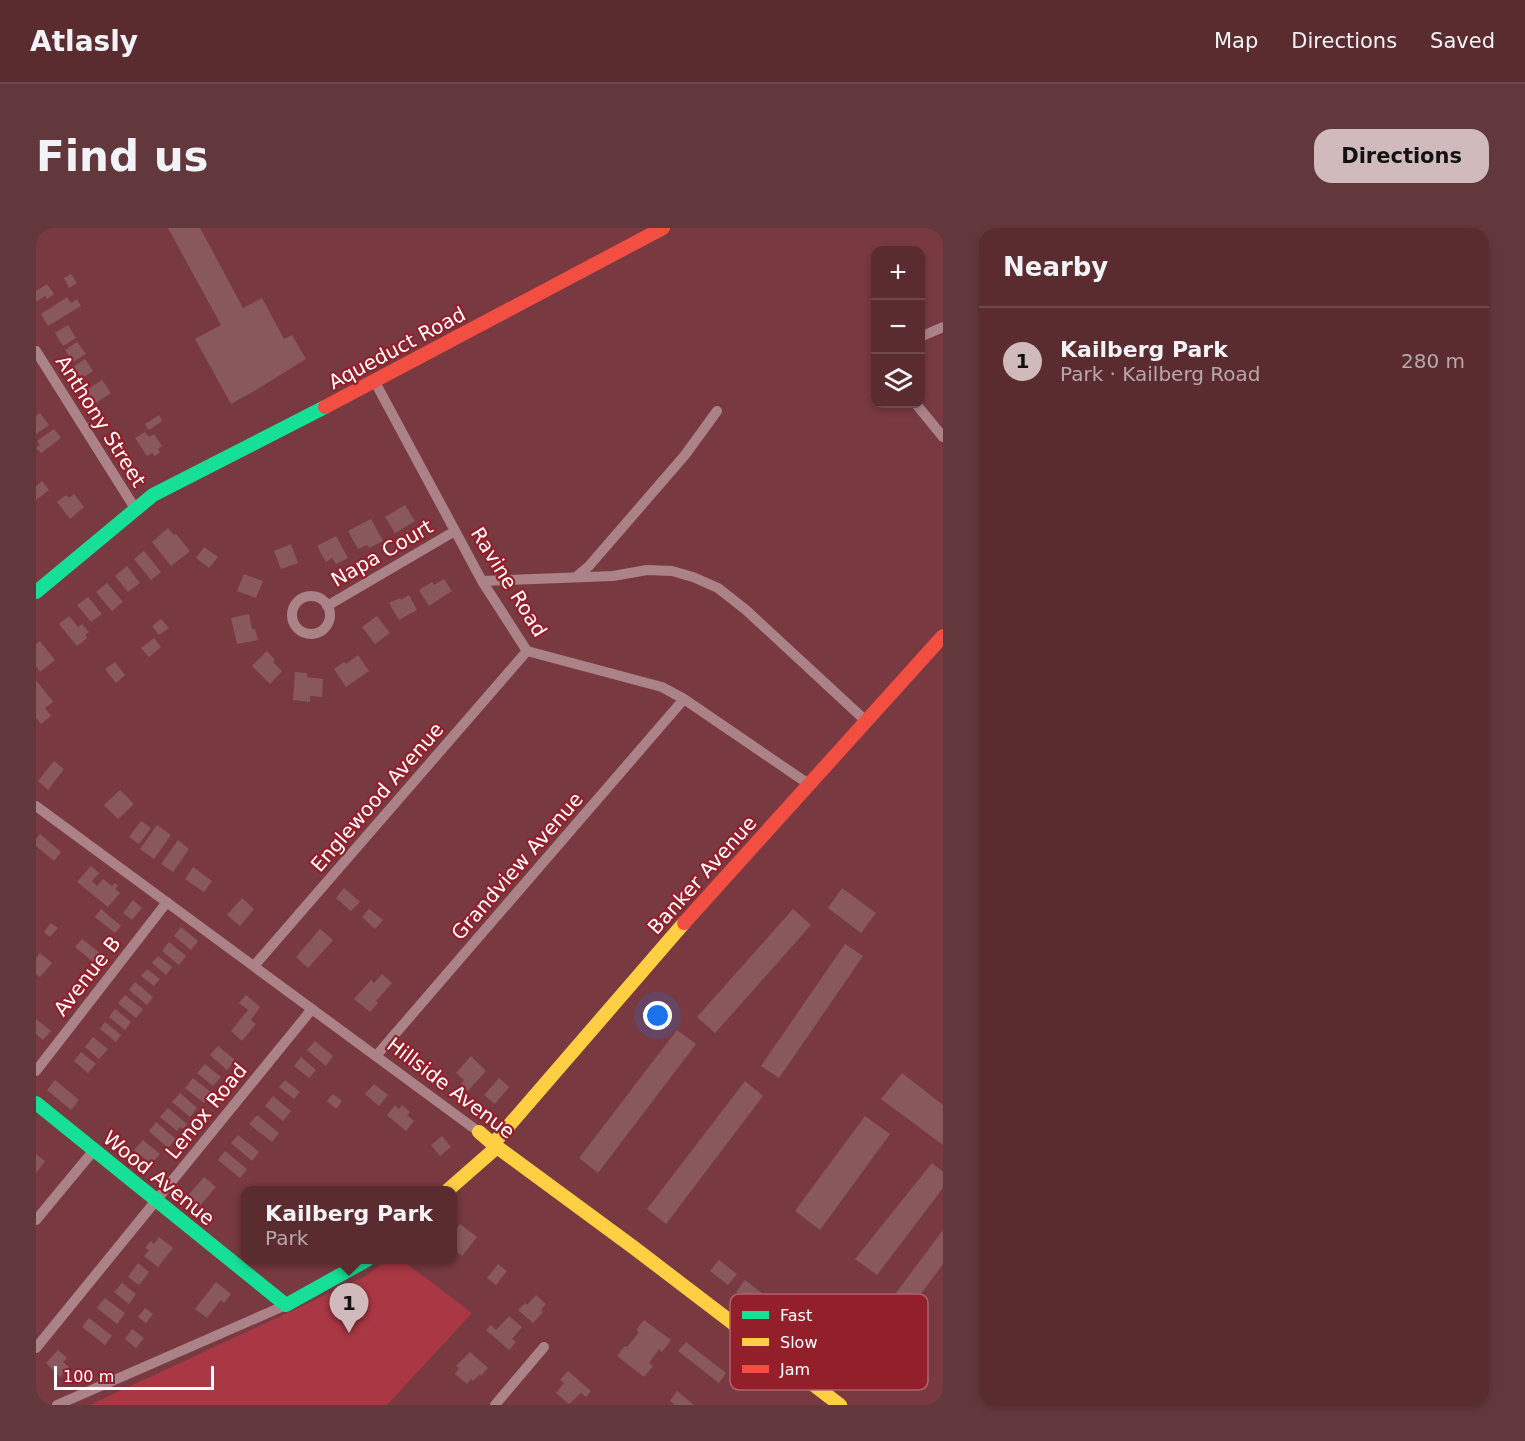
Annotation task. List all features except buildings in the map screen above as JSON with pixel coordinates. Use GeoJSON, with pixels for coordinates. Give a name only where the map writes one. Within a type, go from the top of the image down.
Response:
{"type":"FeatureCollection","features":[{"type":"Feature","properties":{"kind":"street","name":"Aqueduct Road"},"geometry":{"type":"LineString","coordinates":[[36,592],[153,495],[375,382],[663,228]]}},
{"type":"Feature","properties":{"kind":"street"},"geometry":{"type":"LineString","coordinates":[[925,336],[943,327]]}},
{"type":"Feature","properties":{"kind":"street","name":"Anthony Street"},"geometry":{"type":"LineString","coordinates":[[36,351],[136,510]]}},
{"type":"Feature","properties":{"kind":"street","name":"Ravine Road"},"geometry":{"type":"LineString","coordinates":[[375,382],[482,581],[527,651],[662,687],[684,699],[810,785]]}},
{"type":"Feature","properties":{"kind":"street"},"geometry":{"type":"LineString","coordinates":[[919,408],[943,437]]}},
{"type":"Feature","properties":{"kind":"street"},"geometry":{"type":"LineString","coordinates":[[575,577],[589,566],[685,454],[717,411]]}},
{"type":"Feature","properties":{"kind":"street","name":"Napa Court"},"geometry":{"type":"LineString","coordinates":[[327,606],[455,531]]}},
{"type":"Feature","properties":{"kind":"street"},"geometry":{"type":"LineString","coordinates":[[482,581],[613,576],[647,570],[672,571],[693,577],[718,588],[746,610],[867,722]]}},
{"type":"Feature","properties":{"kind":"street","name":"Banker Avenue"},"geometry":{"type":"LineString","coordinates":[[453,1186],[495,1145],[672,937],[943,636]]}},
{"type":"Feature","properties":{"kind":"street","name":"Englewood Avenue"},"geometry":{"type":"LineString","coordinates":[[254,966],[527,651]]}},
{"type":"Feature","properties":{"kind":"street","name":"Grandview Avenue"},"geometry":{"type":"LineString","coordinates":[[376,1056],[684,699]]}},
{"type":"Feature","properties":{"kind":"street","name":"Hillside Avenue"},"geometry":{"type":"LineString","coordinates":[[36,806],[633,1246],[730,1321]]}},
{"type":"Feature","properties":{"kind":"street","name":"Avenue B"},"geometry":{"type":"LineString","coordinates":[[36,1071],[167,902]]}},
{"type":"Feature","properties":{"kind":"street","name":"Lenox Road"},"geometry":{"type":"LineString","coordinates":[[36,1347],[312,1009]]}},
{"type":"Feature","properties":{"kind":"street","name":"Wood Avenue"},"geometry":{"type":"LineString","coordinates":[[36,1103],[286,1305]]}},
{"type":"Feature","properties":{"kind":"street"},"geometry":{"type":"LineString","coordinates":[[36,1220],[94,1150]]}},
{"type":"Feature","properties":{"kind":"street"},"geometry":{"type":"LineString","coordinates":[[57,1405],[286,1305],[360,1264]]}},
{"type":"Feature","properties":{"kind":"street"},"geometry":{"type":"LineString","coordinates":[[495,1405],[544,1347]]}},
{"type":"Feature","properties":{"kind":"street","name":"Hillside Avenue"},"geometry":{"type":"LineString","coordinates":[[820,1390],[840,1405]]}},
{"type":"Feature","properties":{"kind":"shaded area"},"geometry":{"type":"Polygon","coordinates":[[[382,1264],[407,1264],[472,1313],[387,1405],[90,1405],[364,1277],[382,1264]]]}},
{"type":"Feature","properties":{"kind":"traffic: fast"},"geometry":{"type":"LineString","coordinates":[[36,592],[153,495],[325,407]]}},
{"type":"Feature","properties":{"kind":"traffic: fast"},"geometry":{"type":"LineString","coordinates":[[36,1103],[286,1305],[360,1264]]}},
{"type":"Feature","properties":{"kind":"traffic: slow"},"geometry":{"type":"LineString","coordinates":[[493,1144],[684,923]]}},
{"type":"Feature","properties":{"kind":"traffic: slow"},"geometry":{"type":"LineString","coordinates":[[479,1132],[730,1321]]}},
{"type":"Feature","properties":{"kind":"traffic: slow"},"geometry":{"type":"LineString","coordinates":[[453,1186],[497,1147]]}},
{"type":"Feature","properties":{"kind":"traffic: slow"},"geometry":{"type":"LineString","coordinates":[[820,1390],[840,1405]]}},
{"type":"Feature","properties":{"kind":"traffic: jam"},"geometry":{"type":"LineString","coordinates":[[325,407],[663,228]]}},
{"type":"Feature","properties":{"kind":"traffic: jam"},"geometry":{"type":"LineString","coordinates":[[684,923],[943,636]]}},
{"type":"Feature","properties":{"kind":"place","name":"Kailberg Park"},"geometry":{"type":"Point","coordinates":[349,1333]}}]}
